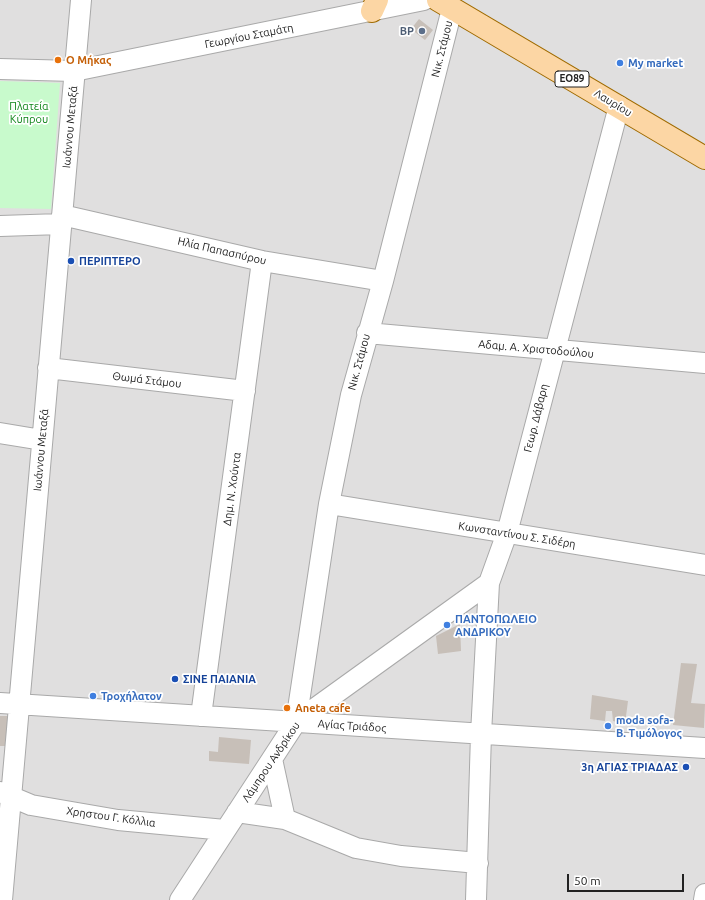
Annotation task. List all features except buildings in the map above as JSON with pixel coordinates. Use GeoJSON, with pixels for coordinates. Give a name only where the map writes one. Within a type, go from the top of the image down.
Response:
{"type":"FeatureCollection","features":[{"type":"Feature","properties":{"kind":"main road","name":"Λαυρίου"},"geometry":{"type":"LineString","coordinates":[[445,4],[705,158]]}},
{"type":"Feature","properties":{"kind":"street","name":"Ιωάννου Μεταξά"},"geometry":{"type":"LineString","coordinates":[[2,900],[5,794],[10,704],[42,440],[81,0]]}},
{"type":"Feature","properties":{"kind":"street","name":"Γεωργίου Σταμάτη"},"geometry":{"type":"LineString","coordinates":[[0,69],[74,71],[375,5],[424,0]]}},
{"type":"Feature","properties":{"kind":"street","name":"Νικ. Στάμου"},"geometry":{"type":"LineString","coordinates":[[296,722],[329,504],[351,394],[367,333],[383,281],[445,4]]}},
{"type":"Feature","properties":{"kind":"street","name":"Γεωρ. Δάβαρη"},"geometry":{"type":"LineString","coordinates":[[476,900],[481,734],[490,583],[507,533],[553,351],[619,106]]}},
{"type":"Feature","properties":{"kind":"street","name":"Ηλία Παπασπύρου"},"geometry":{"type":"LineString","coordinates":[[0,226],[61,220],[262,261],[383,281]]}},
{"type":"Feature","properties":{"kind":"street","name":"Δημ. Ν. Χούντα"},"geometry":{"type":"LineString","coordinates":[[201,716],[262,261]]}},
{"type":"Feature","properties":{"kind":"street","name":"Αδαμ. Α. Χριστοδούλου"},"geometry":{"type":"LineString","coordinates":[[367,333],[553,351],[705,363]]}},
{"type":"Feature","properties":{"kind":"street","name":"Θωμά Στάμου"},"geometry":{"type":"LineString","coordinates":[[48,368],[245,391]]}},
{"type":"Feature","properties":{"kind":"street"},"geometry":{"type":"LineString","coordinates":[[0,433],[42,440]]}},
{"type":"Feature","properties":{"kind":"street","name":"Κωνσταντίνου Σ. Σιδέρη"},"geometry":{"type":"LineString","coordinates":[[329,504],[705,565]]}},
{"type":"Feature","properties":{"kind":"street","name":"Λάμπρου Ανδρίκου"},"geometry":{"type":"LineString","coordinates":[[180,900],[296,722],[490,583]]}},
{"type":"Feature","properties":{"kind":"street","name":"Αγίας Τριάδος"},"geometry":{"type":"LineString","coordinates":[[10,704],[705,748]]}},
{"type":"Feature","properties":{"kind":"street"},"geometry":{"type":"LineString","coordinates":[[272,759],[285,819]]}},
{"type":"Feature","properties":{"kind":"street","name":"Χρηστου Γ. Κόλλια"},"geometry":{"type":"LineString","coordinates":[[5,794],[31,805],[118,820],[225,830]]}},
{"type":"Feature","properties":{"kind":"street"},"geometry":{"type":"LineString","coordinates":[[237,812],[285,819],[356,848],[401,856],[478,863]]}},
{"type":"Feature","properties":{"kind":"street"},"geometry":{"type":"LineString","coordinates":[[704,900],[705,894]]}},
{"type":"Feature","properties":{"kind":"shaded area"},"geometry":{"type":"Polygon","coordinates":[[[0,0],[705,0],[705,900],[0,900],[0,0]]]}},
{"type":"Feature","properties":{"kind":"green space","name":"Πλατεία Κύπρου"},"geometry":{"type":"Polygon","coordinates":[[[0,81],[60,83],[51,209],[0,208],[0,81]]]}},
{"type":"Feature","properties":{"kind":"place","name":"BP"},"geometry":{"type":"Point","coordinates":[422,31]}},
{"type":"Feature","properties":{"kind":"place","name":"Ο Μήκας"},"geometry":{"type":"Point","coordinates":[58,60]}},
{"type":"Feature","properties":{"kind":"place","name":"My market"},"geometry":{"type":"Point","coordinates":[620,63]}},
{"type":"Feature","properties":{"kind":"place","name":"ΠΕΡΙΠΤΕΡΟ"},"geometry":{"type":"Point","coordinates":[71,261]}},
{"type":"Feature","properties":{"kind":"place","name":"ΠΑΝΤΟΠΩΛΕΙΟ ΑΝΔΡΙΚΟΥ"},"geometry":{"type":"Point","coordinates":[447,625]}},
{"type":"Feature","properties":{"kind":"place","name":"ΣΙΝΕ ΠΑΙΑΝΙΑ"},"geometry":{"type":"Point","coordinates":[175,679]}},
{"type":"Feature","properties":{"kind":"place","name":"Τροχήλατον"},"geometry":{"type":"Point","coordinates":[93,696]}},
{"type":"Feature","properties":{"kind":"place","name":"Aneta cafe"},"geometry":{"type":"Point","coordinates":[287,708]}},
{"type":"Feature","properties":{"kind":"place","name":"moda sofa- Β. Τιμόλογος"},"geometry":{"type":"Point","coordinates":[608,726]}},
{"type":"Feature","properties":{"kind":"place","name":"3η ΑΓΙΑΣ ΤΡΙΑΔΑΣ"},"geometry":{"type":"Point","coordinates":[686,767]}}]}
